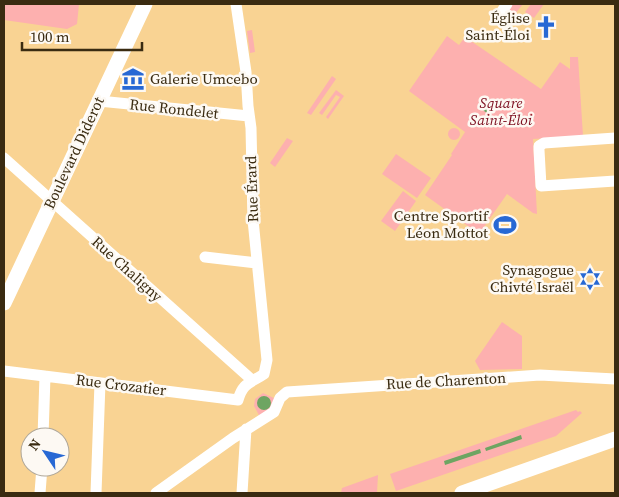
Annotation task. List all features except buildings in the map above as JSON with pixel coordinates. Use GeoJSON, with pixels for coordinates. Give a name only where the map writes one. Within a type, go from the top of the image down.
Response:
{"type":"FeatureCollection","features":[{"type":"Feature","properties":{"kind":"main road","name":"Boulevard Diderot"},"geometry":{"type":"LineString","coordinates":[[4,303],[145,4]]}},
{"type":"Feature","properties":{"kind":"main road"},"geometry":{"type":"LineString","coordinates":[[462,493],[615,439]]}},
{"type":"Feature","properties":{"kind":"street","name":"Rue Érard"},"geometry":{"type":"LineString","coordinates":[[236,4],[246,72],[251,128],[252,220],[267,360],[264,374],[252,380]]}},
{"type":"Feature","properties":{"kind":"street"},"geometry":{"type":"LineString","coordinates":[[498,17],[506,4]]}},
{"type":"Feature","properties":{"kind":"street","name":"Rue Rondelet"},"geometry":{"type":"LineString","coordinates":[[99,101],[249,116]]}},
{"type":"Feature","properties":{"kind":"street"},"geometry":{"type":"LineString","coordinates":[[615,138],[547,142],[542,143],[539,148],[542,186],[615,181]]}},
{"type":"Feature","properties":{"kind":"street","name":"Rue Chaligny"},"geometry":{"type":"LineString","coordinates":[[4,158],[252,380]]}},
{"type":"Feature","properties":{"kind":"street"},"geometry":{"type":"LineString","coordinates":[[205,257],[257,263]]}},
{"type":"Feature","properties":{"kind":"street","name":"Rue Crozatier"},"geometry":{"type":"LineString","coordinates":[[4,371],[238,400],[242,388],[252,380]]}},
{"type":"Feature","properties":{"kind":"street","name":"Rue de Charenton"},"geometry":{"type":"LineString","coordinates":[[246,429],[274,412],[280,398],[288,392],[540,375],[615,380]]}},
{"type":"Feature","properties":{"kind":"street"},"geometry":{"type":"LineString","coordinates":[[43,427],[45,376]]}},
{"type":"Feature","properties":{"kind":"street"},"geometry":{"type":"LineString","coordinates":[[96,493],[100,383]]}},
{"type":"Feature","properties":{"kind":"street"},"geometry":{"type":"LineString","coordinates":[[156,493],[246,429]]}},
{"type":"Feature","properties":{"kind":"street"},"geometry":{"type":"LineString","coordinates":[[242,493],[246,429]]}},
{"type":"Feature","properties":{"kind":"street"},"geometry":{"type":"LineString","coordinates":[[40,493],[41,477]]}},
{"type":"Feature","properties":{"kind":"green space"},"geometry":{"type":"Polygon","coordinates":[[[4,4],[79,4],[77,24],[67,29],[4,20],[4,4]]]}},
{"type":"Feature","properties":{"kind":"green space"},"geometry":{"type":"Polygon","coordinates":[[[508,4],[523,4],[512,16],[506,11],[508,4]]]}},
{"type":"Feature","properties":{"kind":"green space"},"geometry":{"type":"Polygon","coordinates":[[[531,4],[544,4],[534,18],[525,12],[531,4]]]}},
{"type":"Feature","properties":{"kind":"green space"},"geometry":{"type":"Polygon","coordinates":[[[252,30],[255,52],[250,53],[247,31],[252,30]]]}},
{"type":"Feature","properties":{"kind":"green space","name":"Square Saint-Éloi"},"geometry":{"type":"Polygon","coordinates":[[[447,36],[459,45],[465,37],[541,89],[560,62],[570,69],[570,57],[578,57],[583,136],[533,139],[537,214],[507,194],[479,234],[425,195],[465,132],[409,91],[447,36]]]}},
{"type":"Feature","properties":{"kind":"green space"},"geometry":{"type":"Polygon","coordinates":[[[332,76],[336,79],[311,115],[307,113],[332,76]]]}},
{"type":"Feature","properties":{"kind":"green space"},"geometry":{"type":"Polygon","coordinates":[[[336,90],[344,96],[328,119],[326,117],[340,97],[336,95],[322,115],[319,113],[336,90]]]}},
{"type":"Feature","properties":{"kind":"green space"},"geometry":{"type":"Polygon","coordinates":[[[454,128],[460,134],[454,140],[448,134],[454,128]]]}},
{"type":"Feature","properties":{"kind":"green space"},"geometry":{"type":"Polygon","coordinates":[[[287,138],[293,141],[275,167],[270,163],[287,138]]]}},
{"type":"Feature","properties":{"kind":"green space"},"geometry":{"type":"Polygon","coordinates":[[[396,154],[431,178],[417,198],[382,174],[396,154]]]}},
{"type":"Feature","properties":{"kind":"green space"},"geometry":{"type":"Polygon","coordinates":[[[403,191],[416,201],[395,231],[381,221],[403,191]]]}},
{"type":"Feature","properties":{"kind":"green space"},"geometry":{"type":"Polygon","coordinates":[[[502,322],[522,336],[522,369],[480,370],[475,361],[502,322]]]}},
{"type":"Feature","properties":{"kind":"green space"},"geometry":{"type":"Polygon","coordinates":[[[263,393],[276,399],[273,407],[260,417],[254,406],[255,399],[263,393]]]}},
{"type":"Feature","properties":{"kind":"green space"},"geometry":{"type":"Polygon","coordinates":[[[576,410],[582,413],[556,436],[396,491],[390,474],[576,410]]]}},
{"type":"Feature","properties":{"kind":"green space"},"geometry":{"type":"Polygon","coordinates":[[[378,475],[377,493],[341,493],[342,488],[378,475]]]}},
{"type":"Feature","properties":{"kind":"shaded area"},"geometry":{"type":"Polygon","coordinates":[[[489,99],[494,101],[496,106],[494,111],[489,113],[484,111],[482,106],[484,101],[489,99]]]}},
{"type":"Feature","properties":{"kind":"shaded area"},"geometry":{"type":"Polygon","coordinates":[[[261,396],[267,396],[271,403],[267,410],[261,410],[257,406],[257,400],[261,396]]]}},
{"type":"Feature","properties":{"kind":"shaded area"},"geometry":{"type":"Polygon","coordinates":[[[521,435],[522,439],[486,451],[485,448],[521,435]]]}},
{"type":"Feature","properties":{"kind":"shaded area"},"geometry":{"type":"Polygon","coordinates":[[[480,449],[481,453],[445,465],[444,461],[480,449]]]}},
{"type":"Feature","properties":{"kind":"place","name":"Église Saint-Éloi"},"geometry":{"type":"Point","coordinates":[546,27]}},
{"type":"Feature","properties":{"kind":"place","name":"Galerie Umcebo"},"geometry":{"type":"Point","coordinates":[133,79]}},
{"type":"Feature","properties":{"kind":"place","name":"Centre Sportif Léon Mottot"},"geometry":{"type":"Point","coordinates":[505,225]}},
{"type":"Feature","properties":{"kind":"place","name":"Synagogue Chivté Israël"},"geometry":{"type":"Point","coordinates":[590,279]}}]}
